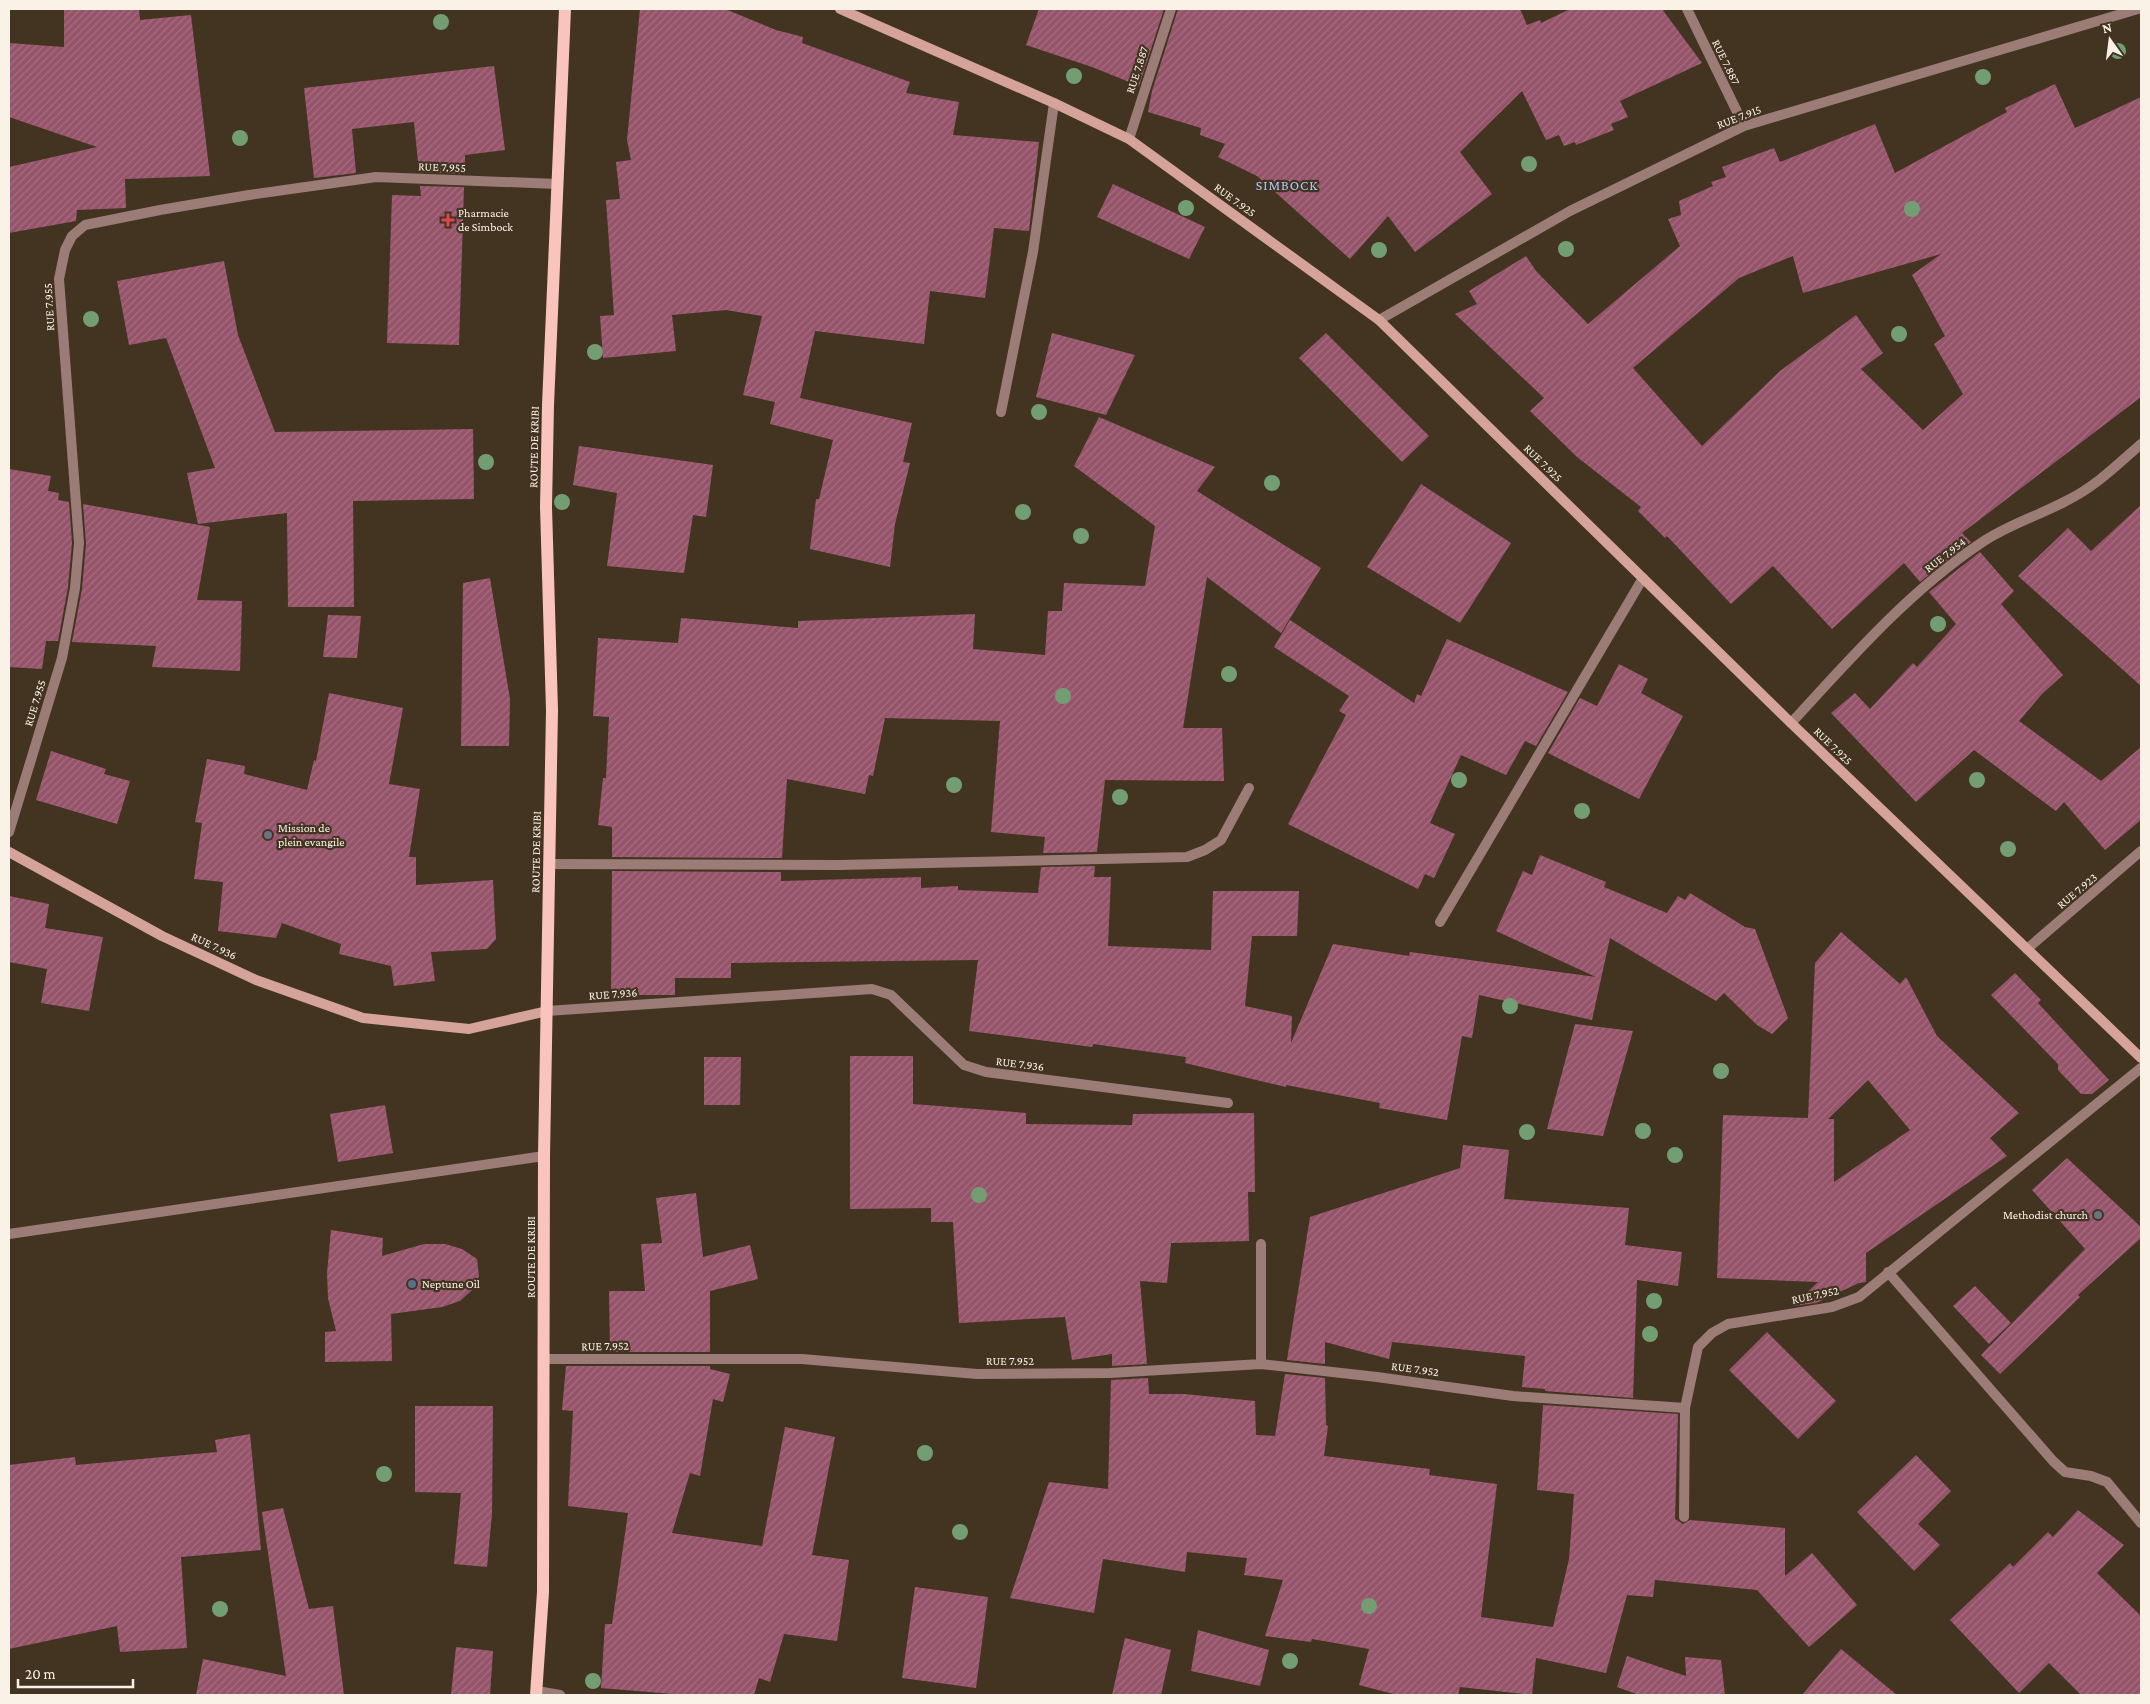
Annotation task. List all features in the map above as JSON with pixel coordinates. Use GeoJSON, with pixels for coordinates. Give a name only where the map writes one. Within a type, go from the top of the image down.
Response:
{"type":"FeatureCollection","features":[{"type":"Feature","properties":{"kind":"main road","name":"ROUTE DE KRIBI"},"geometry":{"type":"LineString","coordinates":[[536,1693],[543,1592],[544,1156],[552,710],[546,507],[549,386],[565,9]]}},
{"type":"Feature","properties":{"kind":"street","name":"RUE 7.925"},"geometry":{"type":"LineString","coordinates":[[840,9],[1054,103],[1130,139],[1379,320],[1791,723],[2141,1058]]}},
{"type":"Feature","properties":{"kind":"street","name":"RUE 7.887"},"geometry":{"type":"LineString","coordinates":[[1130,139],[1171,9]]}},
{"type":"Feature","properties":{"kind":"street","name":"RUE 7.887"},"geometry":{"type":"LineString","coordinates":[[1687,9],[1744,126]]}},
{"type":"Feature","properties":{"kind":"street","name":"RUE 7.915"},"geometry":{"type":"LineString","coordinates":[[1379,320],[1570,211],[1744,126],[2138,9]]}},
{"type":"Feature","properties":{"kind":"street"},"geometry":{"type":"LineString","coordinates":[[1001,412],[1033,252],[1054,103]]}},
{"type":"Feature","properties":{"kind":"street","name":"RUE 7.955"},"geometry":{"type":"LineString","coordinates":[[9,832],[62,658],[75,588],[78,544],[59,279],[65,250],[72,236],[85,225],[141,214],[248,195],[376,177],[558,184]]}},
{"type":"Feature","properties":{"kind":"street","name":"RUE 7.954"},"geometry":{"type":"LineString","coordinates":[[1791,723],[1886,622],[1920,590],[1981,543],[2009,527],[2067,501],[2098,483],[2141,444]]}},
{"type":"Feature","properties":{"kind":"street"},"geometry":{"type":"LineString","coordinates":[[1440,922],[1643,578]]}},
{"type":"Feature","properties":{"kind":"street"},"geometry":{"type":"LineString","coordinates":[[550,864],[839,865],[1187,857],[1205,850],[1220,840],[1249,788]]}},
{"type":"Feature","properties":{"kind":"street","name":"RUE 7.936"},"geometry":{"type":"LineString","coordinates":[[9,852],[162,936],[247,976],[363,1018],[469,1029],[547,1011],[872,989],[892,995],[964,1065],[986,1072],[1228,1103]]}},
{"type":"Feature","properties":{"kind":"street","name":"RUE 7.923"},"geometry":{"type":"LineString","coordinates":[[2027,949],[2141,852]]}},
{"type":"Feature","properties":{"kind":"street","name":"RUE 7.952"},"geometry":{"type":"LineString","coordinates":[[545,1359],[802,1359],[977,1374],[1110,1373],[1261,1364],[1377,1377],[1513,1396],[1685,1408],[1698,1348],[1712,1333],[1728,1324],[1832,1307],[1859,1297],[2141,1068]]}},
{"type":"Feature","properties":{"kind":"street"},"geometry":{"type":"LineString","coordinates":[[9,1234],[544,1156]]}},
{"type":"Feature","properties":{"kind":"street"},"geometry":{"type":"LineString","coordinates":[[1261,1244],[1261,1364]]}},
{"type":"Feature","properties":{"kind":"street"},"geometry":{"type":"LineString","coordinates":[[1888,1272],[2053,1461],[2065,1472],[2091,1476],[2107,1482],[2141,1523]]}},
{"type":"Feature","properties":{"kind":"street"},"geometry":{"type":"LineString","coordinates":[[1684,1517],[1685,1408]]}},
{"type":"Feature","properties":{"kind":"street"},"geometry":{"type":"LineString","coordinates":[[536,1693],[560,1695]]}},
{"type":"Feature","properties":{"kind":"building"},"geometry":{"type":"Polygon","coordinates":[[[64,9],[139,9],[140,20],[191,15],[210,176],[125,179],[126,208],[77,210],[76,221],[9,233],[9,167],[97,147],[9,117],[9,43],[64,47],[64,9]]]}},
{"type":"Feature","properties":{"kind":"building"},"geometry":{"type":"Polygon","coordinates":[[[640,9],[725,9],[776,30],[803,37],[802,43],[910,82],[906,93],[959,102],[953,135],[1039,142],[1029,231],[994,228],[985,298],[930,291],[924,344],[815,331],[800,398],[912,423],[903,462],[910,463],[895,524],[890,567],[810,549],[816,499],[819,499],[833,440],[770,424],[775,402],[743,395],[762,316],[726,310],[672,315],[676,351],[603,358],[600,316],[614,315],[606,200],[620,199],[616,162],[631,160],[627,140],[640,9]]]}},
{"type":"Feature","properties":{"kind":"building"},"geometry":{"type":"Polygon","coordinates":[[[1039,9],[1164,9],[1139,86],[1092,67],[1026,45],[1039,9]]]}},
{"type":"Feature","properties":{"kind":"building"},"geometry":{"type":"Polygon","coordinates":[[[1178,9],[1520,9],[1527,25],[1540,20],[1541,23],[1570,9],[1662,9],[1702,63],[1620,101],[1628,117],[1611,124],[1614,130],[1576,145],[1575,142],[1564,146],[1559,135],[1546,140],[1522,91],[1460,152],[1492,194],[1415,252],[1388,216],[1350,259],[1257,176],[1218,157],[1225,144],[1200,135],[1201,128],[1148,112],[1152,91],[1178,9]]]}},
{"type":"Feature","properties":{"kind":"building"},"geometry":{"type":"Polygon","coordinates":[[[494,66],[505,150],[465,155],[465,174],[419,172],[414,122],[352,129],[356,173],[314,178],[304,88],[494,66]]]}},
{"type":"Feature","properties":{"kind":"building"},"geometry":{"type":"Polygon","coordinates":[[[2055,84],[2075,128],[2141,97],[2141,397],[1962,533],[1971,542],[1920,582],[1904,563],[1832,629],[1773,566],[1731,604],[1667,536],[1665,538],[1638,511],[1641,507],[1577,457],[1530,411],[1544,398],[1455,314],[1477,304],[1469,291],[1526,256],[1536,271],[1588,324],[1680,246],[1668,219],[1681,215],[1679,201],[1713,186],[1711,182],[1726,177],[1722,167],[1774,148],[1780,162],[1875,124],[1895,173],[2007,112],[2005,108],[2055,84]],[[1941,254],[1803,293],[1793,256],[1739,278],[1633,368],[1702,446],[1780,371],[1856,315],[1883,353],[1861,369],[1923,430],[1963,394],[1934,344],[1945,336],[1912,275],[1941,254]]]}},
{"type":"Feature","properties":{"kind":"building"},"geometry":{"type":"Polygon","coordinates":[[[1113,184],[1205,227],[1189,259],[1097,217],[1113,184]]]}},
{"type":"Feature","properties":{"kind":"building"},"geometry":{"type":"Polygon","coordinates":[[[420,186],[464,187],[459,345],[387,343],[392,195],[421,196],[420,186]]]}},
{"type":"Feature","properties":{"kind":"building"},"geometry":{"type":"Polygon","coordinates":[[[224,261],[238,335],[275,432],[473,429],[474,499],[353,501],[354,607],[288,607],[287,513],[198,524],[187,473],[215,468],[166,338],[129,345],[117,281],[224,261]]]}},
{"type":"Feature","properties":{"kind":"building"},"geometry":{"type":"Polygon","coordinates":[[[1052,333],[1135,355],[1106,415],[1036,397],[1052,333]]]}},
{"type":"Feature","properties":{"kind":"building"},"geometry":{"type":"Polygon","coordinates":[[[1326,333],[1429,436],[1402,462],[1299,358],[1326,333]]]}},
{"type":"Feature","properties":{"kind":"building"},"geometry":{"type":"Polygon","coordinates":[[[1099,417],[1215,467],[1197,491],[1321,568],[1281,633],[1207,577],[1183,728],[1222,728],[1224,781],[1105,780],[1097,852],[1043,853],[1045,837],[991,832],[1000,721],[885,718],[873,776],[869,775],[865,794],[787,779],[782,858],[612,857],[612,827],[598,825],[603,778],[606,778],[609,717],[593,716],[598,638],[678,643],[681,618],[798,628],[798,621],[975,614],[973,649],[1045,655],[1048,611],[1062,611],[1064,583],[1145,586],[1155,526],[1074,466],[1099,417]]]}},
{"type":"Feature","properties":{"kind":"building"},"geometry":{"type":"Polygon","coordinates":[[[579,446],[713,465],[706,517],[693,515],[684,573],[607,566],[617,493],[573,485],[579,446]]]}},
{"type":"Feature","properties":{"kind":"building"},"geometry":{"type":"Polygon","coordinates":[[[9,469],[51,476],[48,491],[59,493],[58,500],[69,502],[72,543],[68,587],[58,641],[46,641],[42,669],[9,667],[9,469]]]}},
{"type":"Feature","properties":{"kind":"building"},"geometry":{"type":"Polygon","coordinates":[[[1421,484],[1511,543],[1460,623],[1367,567],[1421,484]]]}},
{"type":"Feature","properties":{"kind":"building"},"geometry":{"type":"Polygon","coordinates":[[[83,504],[210,527],[197,600],[242,601],[240,671],[152,667],[156,646],[72,642],[82,589],[86,544],[83,504]]]}},
{"type":"Feature","properties":{"kind":"building"},"geometry":{"type":"Polygon","coordinates":[[[2141,505],[2141,686],[2018,576],[2068,528],[2091,551],[2141,505]]]}},
{"type":"Feature","properties":{"kind":"building"},"geometry":{"type":"Polygon","coordinates":[[[1980,552],[2014,591],[2001,604],[2063,675],[2042,694],[2019,721],[2101,781],[2141,747],[2141,820],[2105,850],[2064,802],[2056,811],[1974,750],[1916,802],[1831,713],[1855,693],[1870,709],[1913,663],[1917,667],[1956,624],[1929,592],[1980,552]]]}},
{"type":"Feature","properties":{"kind":"building"},"geometry":{"type":"Polygon","coordinates":[[[490,578],[510,699],[509,746],[461,746],[463,583],[490,578]]]}},
{"type":"Feature","properties":{"kind":"building"},"geometry":{"type":"Polygon","coordinates":[[[328,615],[361,616],[357,658],[323,657],[328,615]]]}},
{"type":"Feature","properties":{"kind":"building"},"geometry":{"type":"Polygon","coordinates":[[[1290,620],[1414,703],[1417,694],[1421,696],[1447,639],[1568,692],[1536,746],[1525,741],[1506,775],[1461,755],[1430,823],[1455,834],[1434,878],[1425,874],[1418,889],[1288,824],[1346,715],[1339,711],[1349,696],[1274,647],[1290,620]]]}},
{"type":"Feature","properties":{"kind":"building"},"geometry":{"type":"Polygon","coordinates":[[[1619,664],[1648,679],[1641,693],[1683,716],[1639,799],[1548,753],[1580,698],[1597,706],[1619,664]]]}},
{"type":"Feature","properties":{"kind":"building"},"geometry":{"type":"Polygon","coordinates":[[[329,693],[403,708],[389,784],[420,789],[409,857],[416,857],[416,885],[493,880],[496,939],[487,949],[431,952],[435,981],[394,986],[391,966],[339,954],[341,944],[282,923],[276,938],[218,931],[223,882],[194,879],[202,823],[195,822],[207,759],[245,766],[244,774],[307,790],[314,760],[316,761],[329,693]]]}},
{"type":"Feature","properties":{"kind":"building"},"geometry":{"type":"Polygon","coordinates":[[[51,751],[106,769],[104,774],[130,781],[117,824],[36,800],[51,751]]]}},
{"type":"Feature","properties":{"kind":"building"},"geometry":{"type":"Polygon","coordinates":[[[1540,855],[1606,882],[1604,887],[1667,913],[1678,896],[1685,900],[1690,893],[1745,927],[1755,929],[1788,1018],[1772,1034],[1757,1025],[1724,993],[1716,1001],[1610,938],[1592,1020],[1479,995],[1472,1038],[1462,1036],[1447,1120],[1379,1108],[1380,1103],[1286,1085],[1286,1087],[1185,1063],[1186,1057],[1093,1044],[1092,1047],[969,1031],[978,960],[731,963],[731,978],[675,978],[675,995],[611,995],[612,871],[781,872],[781,881],[921,877],[921,888],[958,886],[958,890],[1038,893],[1041,867],[1095,866],[1094,877],[1111,877],[1108,946],[1211,950],[1213,891],[1299,891],[1297,936],[1252,936],[1245,1006],[1292,1016],[1291,1043],[1333,944],[1409,956],[1410,952],[1596,977],[1496,931],[1523,871],[1532,875],[1540,855]]]}},
{"type":"Feature","properties":{"kind":"building"},"geometry":{"type":"Polygon","coordinates":[[[9,896],[49,904],[45,928],[103,937],[89,1011],[41,1003],[47,969],[9,962],[9,896]]]}},
{"type":"Feature","properties":{"kind":"building"},"geometry":{"type":"Polygon","coordinates":[[[1841,932],[1900,984],[1906,977],[1937,1036],[2019,1113],[1990,1138],[2007,1156],[1866,1253],[1866,1282],[1859,1283],[1816,1303],[1793,1306],[1818,1282],[1717,1278],[1723,1115],[1808,1118],[1815,963],[1841,932]],[[1868,1080],[1828,1119],[1834,1119],[1834,1182],[1910,1130],[1868,1080]]]}},
{"type":"Feature","properties":{"kind":"building"},"geometry":{"type":"Polygon","coordinates":[[[2015,973],[2041,1000],[2038,1003],[2109,1080],[2092,1094],[2081,1094],[2058,1070],[2058,1064],[1991,995],[2015,973]]]}},
{"type":"Feature","properties":{"kind":"building"},"geometry":{"type":"Polygon","coordinates":[[[1575,1024],[1633,1031],[1603,1136],[1547,1129],[1575,1024]]]}},
{"type":"Feature","properties":{"kind":"building"},"geometry":{"type":"Polygon","coordinates":[[[850,1056],[913,1056],[913,1104],[1026,1113],[1026,1124],[1132,1125],[1133,1114],[1254,1113],[1255,1192],[1248,1192],[1249,1241],[1171,1243],[1167,1283],[1140,1281],[1147,1364],[1112,1366],[1112,1354],[1072,1360],[1065,1317],[959,1323],[953,1222],[931,1222],[931,1208],[850,1209],[850,1056]]]}},
{"type":"Feature","properties":{"kind":"building"},"geometry":{"type":"Polygon","coordinates":[[[704,1057],[741,1057],[740,1105],[704,1105],[704,1057]]]}},
{"type":"Feature","properties":{"kind":"building"},"geometry":{"type":"Polygon","coordinates":[[[385,1105],[393,1153],[338,1162],[330,1114],[385,1105]]]}},
{"type":"Feature","properties":{"kind":"building"},"geometry":{"type":"Polygon","coordinates":[[[1463,1145],[1509,1150],[1504,1199],[1629,1208],[1625,1245],[1682,1252],[1678,1286],[1637,1280],[1633,1398],[1545,1391],[1545,1389],[1522,1387],[1525,1356],[1392,1342],[1389,1359],[1325,1342],[1325,1364],[1287,1360],[1310,1217],[1460,1168],[1463,1145]]]}},
{"type":"Feature","properties":{"kind":"building"},"geometry":{"type":"Polygon","coordinates":[[[2067,1158],[2141,1227],[2141,1238],[2078,1295],[2080,1297],[2000,1374],[1981,1355],[2085,1249],[2032,1190],[2067,1158]]]}},
{"type":"Feature","properties":{"kind":"building"},"geometry":{"type":"Polygon","coordinates":[[[696,1193],[703,1257],[750,1245],[758,1279],[710,1291],[710,1352],[610,1352],[609,1291],[645,1291],[641,1244],[662,1243],[656,1198],[696,1193]]]}},
{"type":"Feature","properties":{"kind":"building"},"geometry":{"type":"Polygon","coordinates":[[[331,1230],[383,1238],[382,1256],[424,1244],[445,1244],[462,1249],[477,1259],[479,1276],[472,1290],[460,1301],[442,1307],[391,1314],[392,1361],[325,1362],[325,1332],[336,1331],[328,1298],[327,1273],[331,1230]]]}},
{"type":"Feature","properties":{"kind":"building"},"geometry":{"type":"Polygon","coordinates":[[[1975,1286],[2011,1323],[1989,1344],[1953,1306],[1975,1286]]]}},
{"type":"Feature","properties":{"kind":"building"},"geometry":{"type":"Polygon","coordinates":[[[1767,1332],[1836,1401],[1798,1439],[1729,1370],[1767,1332]]]}},
{"type":"Feature","properties":{"kind":"building"},"geometry":{"type":"Polygon","coordinates":[[[566,1366],[710,1366],[710,1369],[730,1374],[723,1402],[713,1399],[700,1476],[690,1473],[672,1533],[762,1546],[785,1427],[835,1437],[812,1555],[849,1560],[837,1641],[784,1634],[770,1682],[759,1678],[754,1695],[684,1695],[601,1688],[605,1624],[612,1624],[628,1513],[568,1506],[573,1411],[562,1410],[566,1366]]]}},
{"type":"Feature","properties":{"kind":"building"},"geometry":{"type":"Polygon","coordinates":[[[1285,1374],[1325,1378],[1326,1425],[1328,1426],[1324,1456],[1430,1469],[1429,1475],[1497,1484],[1481,1617],[1553,1627],[1569,1559],[1574,1494],[1537,1490],[1543,1405],[1678,1414],[1675,1519],[1683,1524],[1690,1520],[1785,1528],[1785,1576],[1812,1553],[1857,1605],[1809,1647],[1757,1590],[1655,1580],[1653,1597],[1627,1595],[1606,1673],[1536,1658],[1532,1695],[1460,1687],[1458,1695],[1397,1695],[1359,1685],[1369,1649],[1312,1639],[1311,1642],[1265,1636],[1283,1580],[1244,1575],[1247,1558],[1187,1552],[1185,1572],[1103,1559],[1094,1613],[1010,1598],[1049,1482],[1108,1489],[1111,1380],[1148,1378],[1149,1394],[1184,1394],[1255,1401],[1256,1435],[1275,1436],[1285,1374]]]}},
{"type":"Feature","properties":{"kind":"building"},"geometry":{"type":"Polygon","coordinates":[[[415,1406],[493,1406],[492,1514],[487,1567],[454,1564],[461,1493],[415,1492],[415,1406]]]}},
{"type":"Feature","properties":{"kind":"building"},"geometry":{"type":"Polygon","coordinates":[[[250,1434],[261,1550],[181,1557],[187,1648],[120,1652],[117,1626],[9,1649],[9,1465],[75,1457],[76,1465],[217,1452],[215,1440],[250,1434]]]}},
{"type":"Feature","properties":{"kind":"building"},"geometry":{"type":"Polygon","coordinates":[[[1916,1455],[1951,1491],[1918,1524],[1940,1545],[1914,1571],[1857,1512],[1916,1455]]]}},
{"type":"Feature","properties":{"kind":"building"},"geometry":{"type":"Polygon","coordinates":[[[283,1508],[309,1609],[333,1606],[344,1695],[196,1695],[203,1659],[286,1676],[262,1512],[283,1508]]]}},
{"type":"Feature","properties":{"kind":"building"},"geometry":{"type":"Polygon","coordinates":[[[2078,1510],[2124,1545],[2097,1573],[2141,1616],[2141,1695],[2081,1695],[2049,1663],[2019,1693],[1950,1620],[2010,1563],[2013,1567],[2048,1532],[2053,1537],[2078,1510]]]}},
{"type":"Feature","properties":{"kind":"building"},"geometry":{"type":"Polygon","coordinates":[[[915,1587],[988,1597],[976,1688],[902,1678],[915,1587]]]}},
{"type":"Feature","properties":{"kind":"building"},"geometry":{"type":"Polygon","coordinates":[[[1198,1630],[1269,1650],[1260,1686],[1191,1671],[1198,1630]]]}},
{"type":"Feature","properties":{"kind":"building"},"geometry":{"type":"Polygon","coordinates":[[[1125,1638],[1171,1650],[1161,1695],[1112,1695],[1125,1638]]]}},
{"type":"Feature","properties":{"kind":"building"},"geometry":{"type":"Polygon","coordinates":[[[456,1647],[493,1651],[490,1695],[451,1695],[456,1647]]]}},
{"type":"Feature","properties":{"kind":"building"},"geometry":{"type":"Polygon","coordinates":[[[1841,1649],[1897,1695],[1802,1695],[1841,1649]]]}},
{"type":"Feature","properties":{"kind":"building"},"geometry":{"type":"Polygon","coordinates":[[[1627,1656],[1686,1676],[1685,1657],[1721,1660],[1725,1695],[1639,1695],[1617,1687],[1627,1656]]]}},
{"type":"Feature","properties":{"kind":"place","name":"Pharmacie de Simbock"},"geometry":{"type":"Point","coordinates":[448,220]}},
{"type":"Feature","properties":{"kind":"place","name":"Mission de plein evangile"},"geometry":{"type":"Point","coordinates":[268,835]}},
{"type":"Feature","properties":{"kind":"place","name":"Methodist church"},"geometry":{"type":"Point","coordinates":[2098,1215]}},
{"type":"Feature","properties":{"kind":"place","name":"Neptune Oil"},"geometry":{"type":"Point","coordinates":[412,1284]}},
{"type":"Feature","properties":{"kind":"district","name":"SIMBOCK"},"geometry":{"type":"Point","coordinates":[1287,185]}}]}
